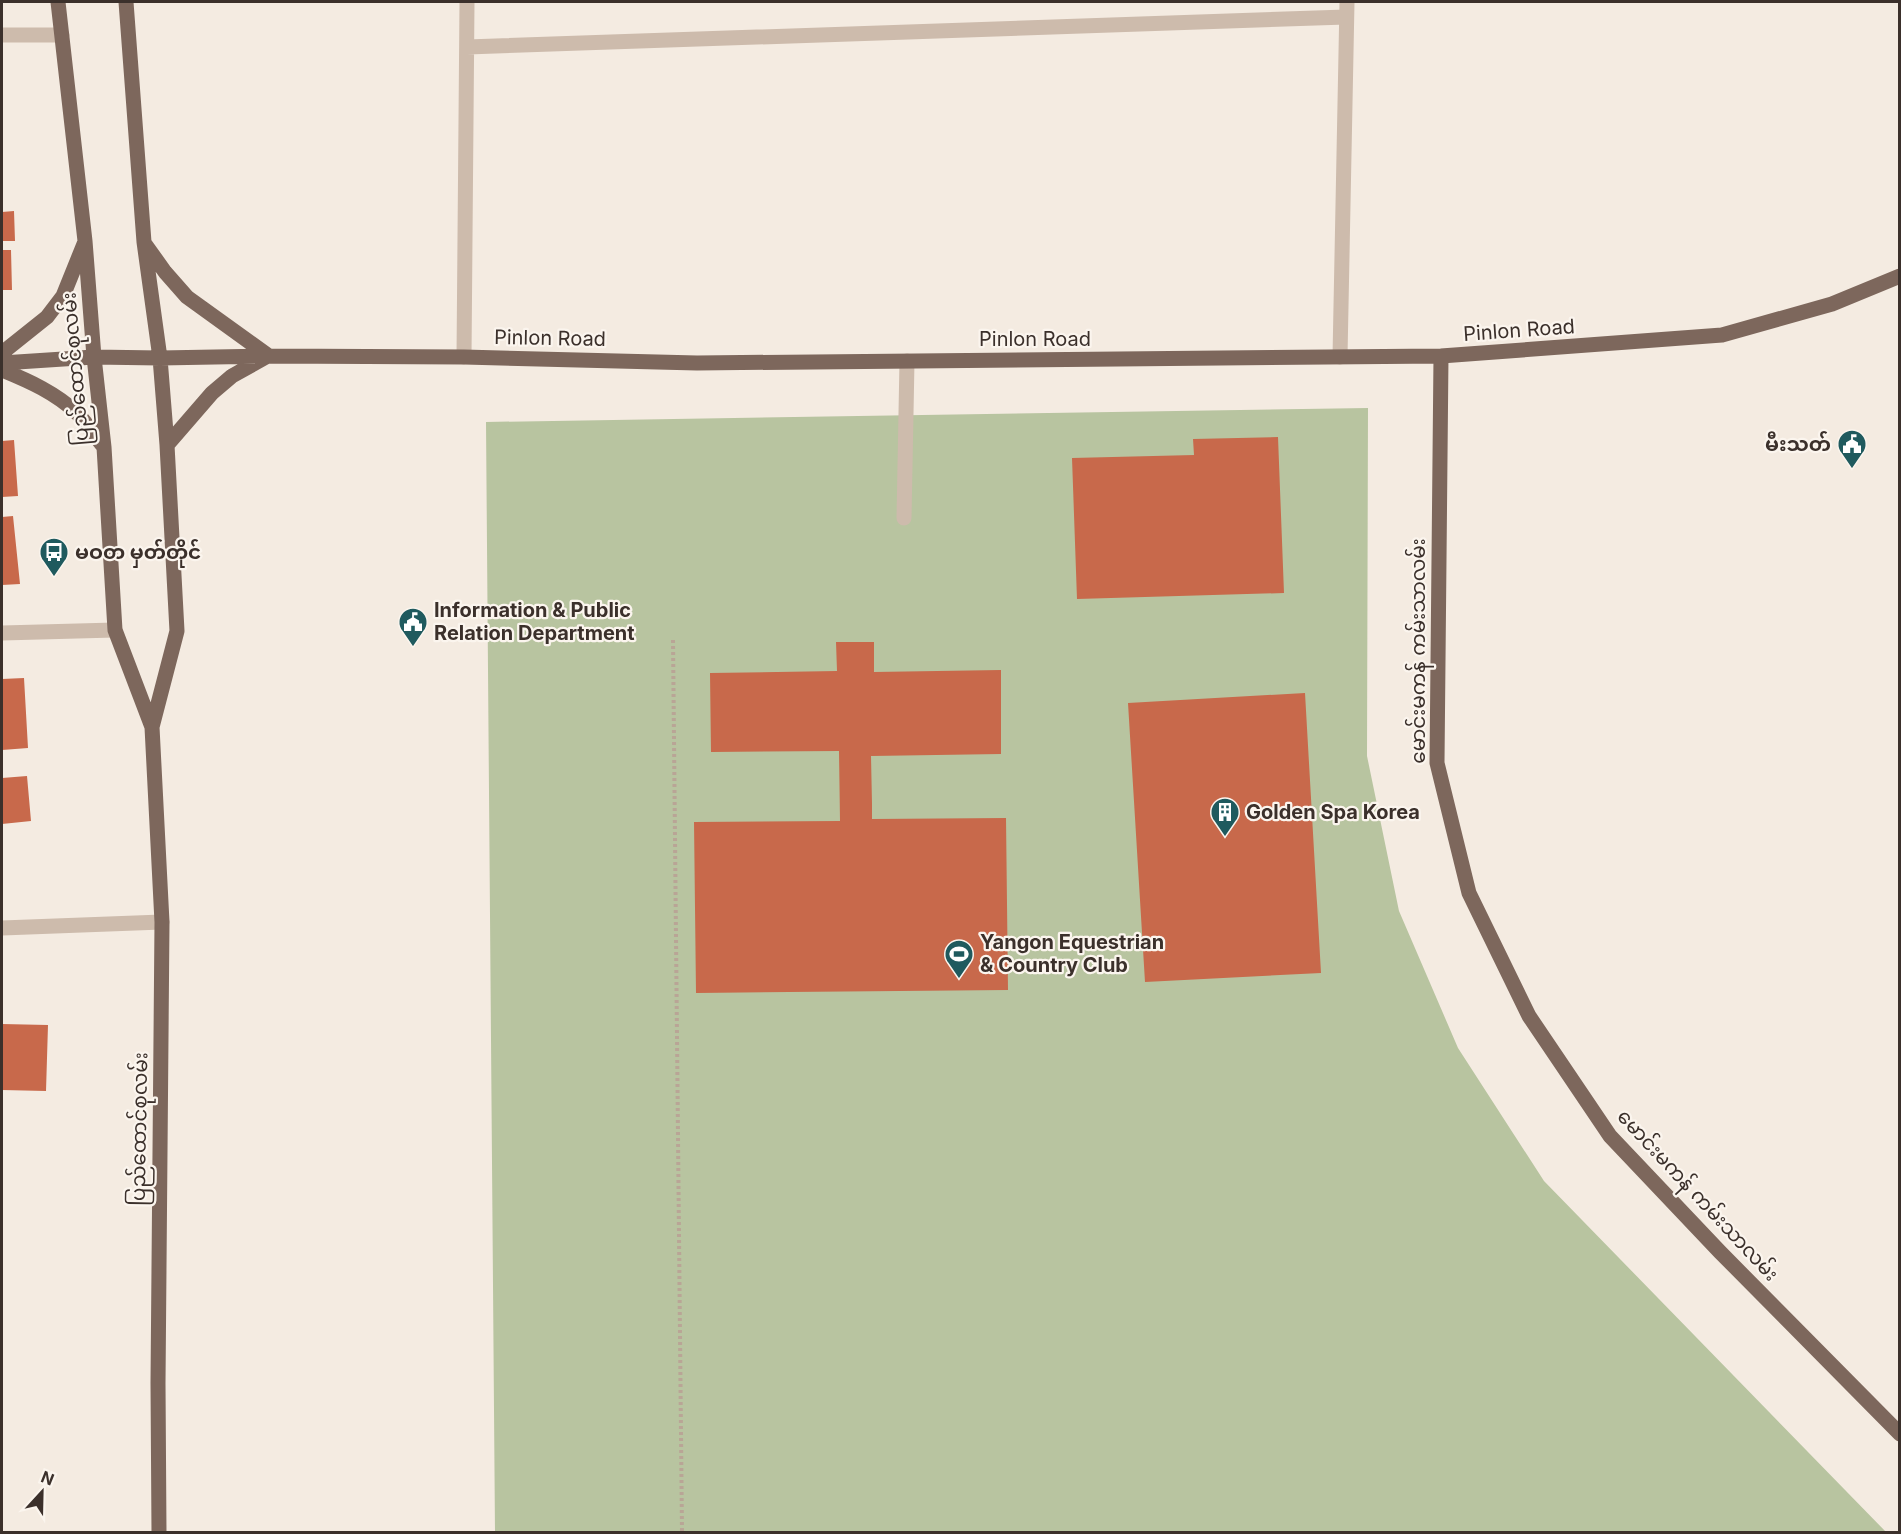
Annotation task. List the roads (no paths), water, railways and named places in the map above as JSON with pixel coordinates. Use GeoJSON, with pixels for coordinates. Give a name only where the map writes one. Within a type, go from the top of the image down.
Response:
{"type":"FeatureCollection","features":[{"type":"Feature","properties":{"kind":"main road","name":"ပြည်ထောင်စုလမ်း"},"geometry":{"type":"LineString","coordinates":[[58,2],[85,241],[104,447],[115,630],[152,727]]}},
{"type":"Feature","properties":{"kind":"main road","name":"ပြည်ထောင်စုလမ်း"},"geometry":{"type":"LineString","coordinates":[[126,2],[144,242],[160,358],[177,632],[152,727],[162,922],[159,1533]]}},
{"type":"Feature","properties":{"kind":"main road"},"geometry":{"type":"LineString","coordinates":[[2,352],[47,317],[63,296],[85,241]]}},
{"type":"Feature","properties":{"kind":"main road"},"geometry":{"type":"LineString","coordinates":[[144,242],[165,272],[187,297],[269,356],[232,376],[212,393],[167,445]]}},
{"type":"Feature","properties":{"kind":"main road","name":"Pinlon Road"},"geometry":{"type":"LineString","coordinates":[[2,363],[94,357],[269,356],[464,357],[697,363],[1441,356],[1722,335],[1832,304],[1899,276]]}},
{"type":"Feature","properties":{"kind":"main road","name":"မောင်းမကန် ကမ်းသာလမ်း"},"geometry":{"type":"LineString","coordinates":[[1441,356],[1437,763],[1469,893],[1529,1016],[1610,1136],[1899,1434]]}},
{"type":"Feature","properties":{"kind":"main road"},"geometry":{"type":"LineString","coordinates":[[2,370],[62,400],[79,416],[104,447]]}},
{"type":"Feature","properties":{"kind":"street"},"geometry":{"type":"LineString","coordinates":[[464,357],[467,2]]}},
{"type":"Feature","properties":{"kind":"street"},"geometry":{"type":"LineString","coordinates":[[467,47],[1347,9],[1340,357]]}},
{"type":"Feature","properties":{"kind":"street"},"geometry":{"type":"LineString","coordinates":[[2,35],[62,34]]}},
{"type":"Feature","properties":{"kind":"street"},"geometry":{"type":"LineString","coordinates":[[904,518],[907,361]]}},
{"type":"Feature","properties":{"kind":"street"},"geometry":{"type":"LineString","coordinates":[[2,633],[115,630]]}},
{"type":"Feature","properties":{"kind":"street"},"geometry":{"type":"LineString","coordinates":[[2,928],[162,922]]}},
{"type":"Feature","properties":{"kind":"place","name":"မီးသတ်"},"geometry":{"type":"Point","coordinates":[1852,470]}},
{"type":"Feature","properties":{"kind":"place","name":"မဝတ မှတ်တိုင်"},"geometry":{"type":"Point","coordinates":[54,578]}},
{"type":"Feature","properties":{"kind":"place","name":"Information & Public Relation Department"},"geometry":{"type":"Point","coordinates":[413,648]}},
{"type":"Feature","properties":{"kind":"place","name":"Golden Spa Korea"},"geometry":{"type":"Point","coordinates":[1225,838]}},
{"type":"Feature","properties":{"kind":"place","name":"Yangon Equestrian & Country Club"},"geometry":{"type":"Point","coordinates":[959,980]}}]}
